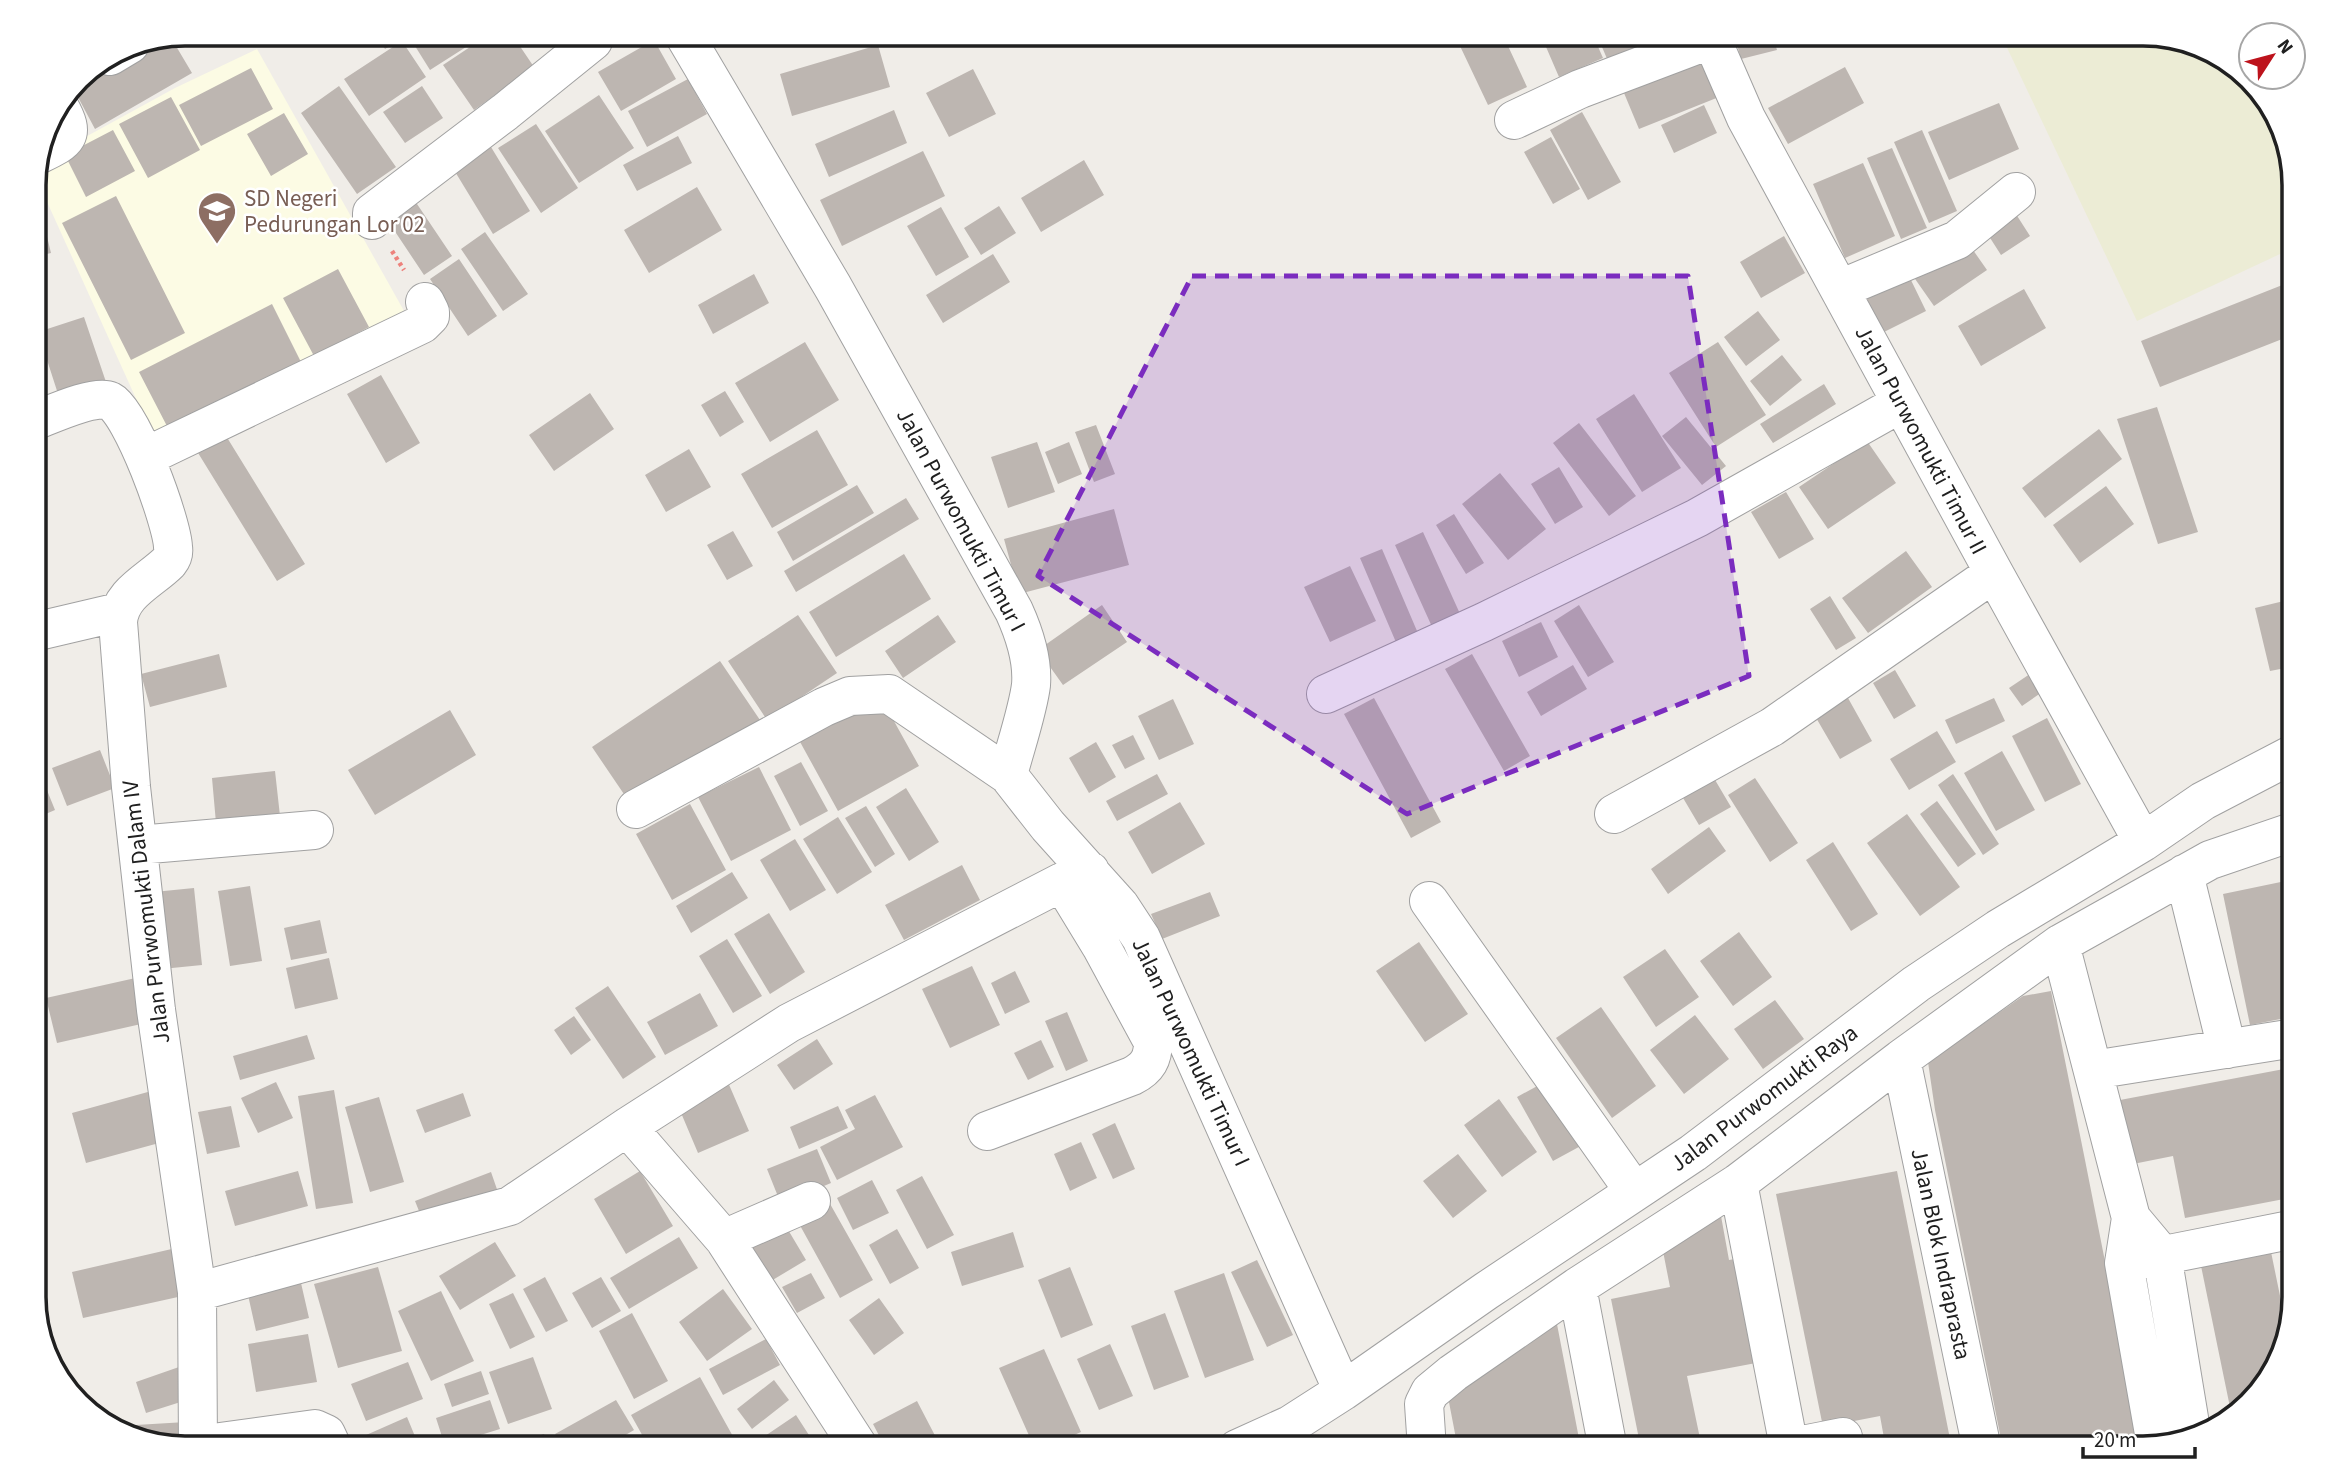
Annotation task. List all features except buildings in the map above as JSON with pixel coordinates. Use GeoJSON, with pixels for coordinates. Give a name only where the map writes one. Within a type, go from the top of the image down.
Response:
{"type":"FeatureCollection","features":[{"type":"Feature","properties":{"kind":"street"},"geometry":{"type":"LineString","coordinates":[[372,220],[372,213],[505,112],[586,46]]}},
{"type":"Feature","properties":{"kind":"street","name":"Jalan Purwomukti Timur I"},"geometry":{"type":"LineString","coordinates":[[691,46],[891,388],[1018,620],[1028,654],[1031,684],[1008,775],[1048,825],[1076,876],[1120,906],[1141,938],[1343,1391]]}},
{"type":"Feature","properties":{"kind":"street"},"geometry":{"type":"LineString","coordinates":[[1514,120],[1580,89],[1686,46]]}},
{"type":"Feature","properties":{"kind":"street","name":"Jalan Purwomukti Timur II"},"geometry":{"type":"LineString","coordinates":[[1715,46],[1746,118],[2143,842]]}},
{"type":"Feature","properties":{"kind":"street"},"geometry":{"type":"LineString","coordinates":[[50,149],[59,145],[69,133],[64,116]]}},
{"type":"Feature","properties":{"kind":"street"},"geometry":{"type":"LineString","coordinates":[[1840,289],[1957,240],[2016,192]]}},
{"type":"Feature","properties":{"kind":"street"},"geometry":{"type":"LineString","coordinates":[[145,457],[422,324],[430,316],[425,302]]}},
{"type":"Feature","properties":{"kind":"street"},"geometry":{"type":"LineString","coordinates":[[46,417],[95,400],[108,400],[118,408],[145,457],[170,526],[173,556],[124,601],[118,612],[46,629]]}},
{"type":"Feature","properties":{"kind":"street"},"geometry":{"type":"LineString","coordinates":[[1326,694],[1484,622],[1697,518],[1901,403]]}},
{"type":"Feature","properties":{"kind":"street"},"geometry":{"type":"LineString","coordinates":[[1614,814],[1772,727],[1994,573]]}},
{"type":"Feature","properties":{"kind":"street","name":"Jalan Purwomukti Dalam IV"},"geometry":{"type":"LineString","coordinates":[[118,612],[130,774],[156,1010],[197,1292],[198,1436]]}},
{"type":"Feature","properties":{"kind":"street"},"geometry":{"type":"LineString","coordinates":[[636,809],[824,707],[850,696],[889,694],[1008,775]]}},
{"type":"Feature","properties":{"kind":"street","name":"Jalan Purwomukti Raya"},"geometry":{"type":"LineString","coordinates":[[1266,1436],[1290,1425],[1343,1391],[1486,1291],[1693,1153],[1916,984],[1998,929],[2143,842],[2203,802],[2282,760]]}},
{"type":"Feature","properties":{"kind":"street"},"geometry":{"type":"LineString","coordinates":[[138,845],[314,830]]}},
{"type":"Feature","properties":{"kind":"street"},"geometry":{"type":"LineString","coordinates":[[1426,1436],[1424,1404],[1430,1392],[1454,1373],[1577,1287],[1738,1183],[1900,1059],[2060,944],[2210,860],[2282,835]]}},
{"type":"Feature","properties":{"kind":"street"},"geometry":{"type":"LineString","coordinates":[[2183,874],[2227,1049]]}},
{"type":"Feature","properties":{"kind":"street"},"geometry":{"type":"LineString","coordinates":[[197,1292],[510,1206],[789,1023],[1076,876],[1101,946],[1153,1042],[1153,1054],[1144,1068],[1132,1076],[987,1130]]}},
{"type":"Feature","properties":{"kind":"street"},"geometry":{"type":"LineString","coordinates":[[1429,901],[1634,1191]]}},
{"type":"Feature","properties":{"kind":"street"},"geometry":{"type":"LineString","coordinates":[[2060,944],[2131,1218],[2123,1263],[2154,1435]]}},
{"type":"Feature","properties":{"kind":"street"},"geometry":{"type":"LineString","coordinates":[[2093,1070],[2282,1040]]}},
{"type":"Feature","properties":{"kind":"street","name":"Jalan Blok Indraprasta"},"geometry":{"type":"LineString","coordinates":[[1900,1059],[1979,1436]]}},
{"type":"Feature","properties":{"kind":"street"},"geometry":{"type":"LineString","coordinates":[[627,1127],[724,1239],[852,1436]]}},
{"type":"Feature","properties":{"kind":"street"},"geometry":{"type":"LineString","coordinates":[[1738,1183],[1784,1436]]}},
{"type":"Feature","properties":{"kind":"street"},"geometry":{"type":"LineString","coordinates":[[724,1239],[811,1201]]}},
{"type":"Feature","properties":{"kind":"street"},"geometry":{"type":"LineString","coordinates":[[2131,1218],[2162,1255],[2191,1428]]}},
{"type":"Feature","properties":{"kind":"street"},"geometry":{"type":"LineString","coordinates":[[2123,1263],[2282,1232]]}},
{"type":"Feature","properties":{"kind":"street"},"geometry":{"type":"LineString","coordinates":[[1577,1287],[1606,1436]]}},
{"type":"Feature","properties":{"kind":"street"},"geometry":{"type":"LineString","coordinates":[[270,1436],[315,1429],[327,1436]]}},
{"type":"Feature","properties":{"kind":"path"},"geometry":{"type":"LineString","coordinates":[[372,220],[425,302]]}},
{"type":"Feature","properties":{"kind":"highlighted area"},"geometry":{"type":"Polygon","coordinates":[[[1192,276],[1688,276],[1749,676],[1407,814],[1038,576],[1192,276]]]}},
{"type":"Feature","properties":{"kind":"shaded area"},"geometry":{"type":"Polygon","coordinates":[[[2006,46],[2162,47],[2197,56],[2221,69],[2237,82],[2237,91],[2246,91],[2254,100],[2272,131],[2278,149],[2282,185],[2282,253],[2137,321],[2006,46]]]}},
{"type":"Feature","properties":{"kind":"shaded area","name":"SD Negeri Pedurungan Lor 02"},"geometry":{"type":"Polygon","coordinates":[[[257,49],[408,318],[157,445],[46,200],[46,176],[49,157],[175,88],[257,49]]]}},
{"type":"Feature","properties":{"kind":"place","name":"SD Negeri Pedurungan Lor 02"},"geometry":{"type":"Point","coordinates":[217,245]}}]}
